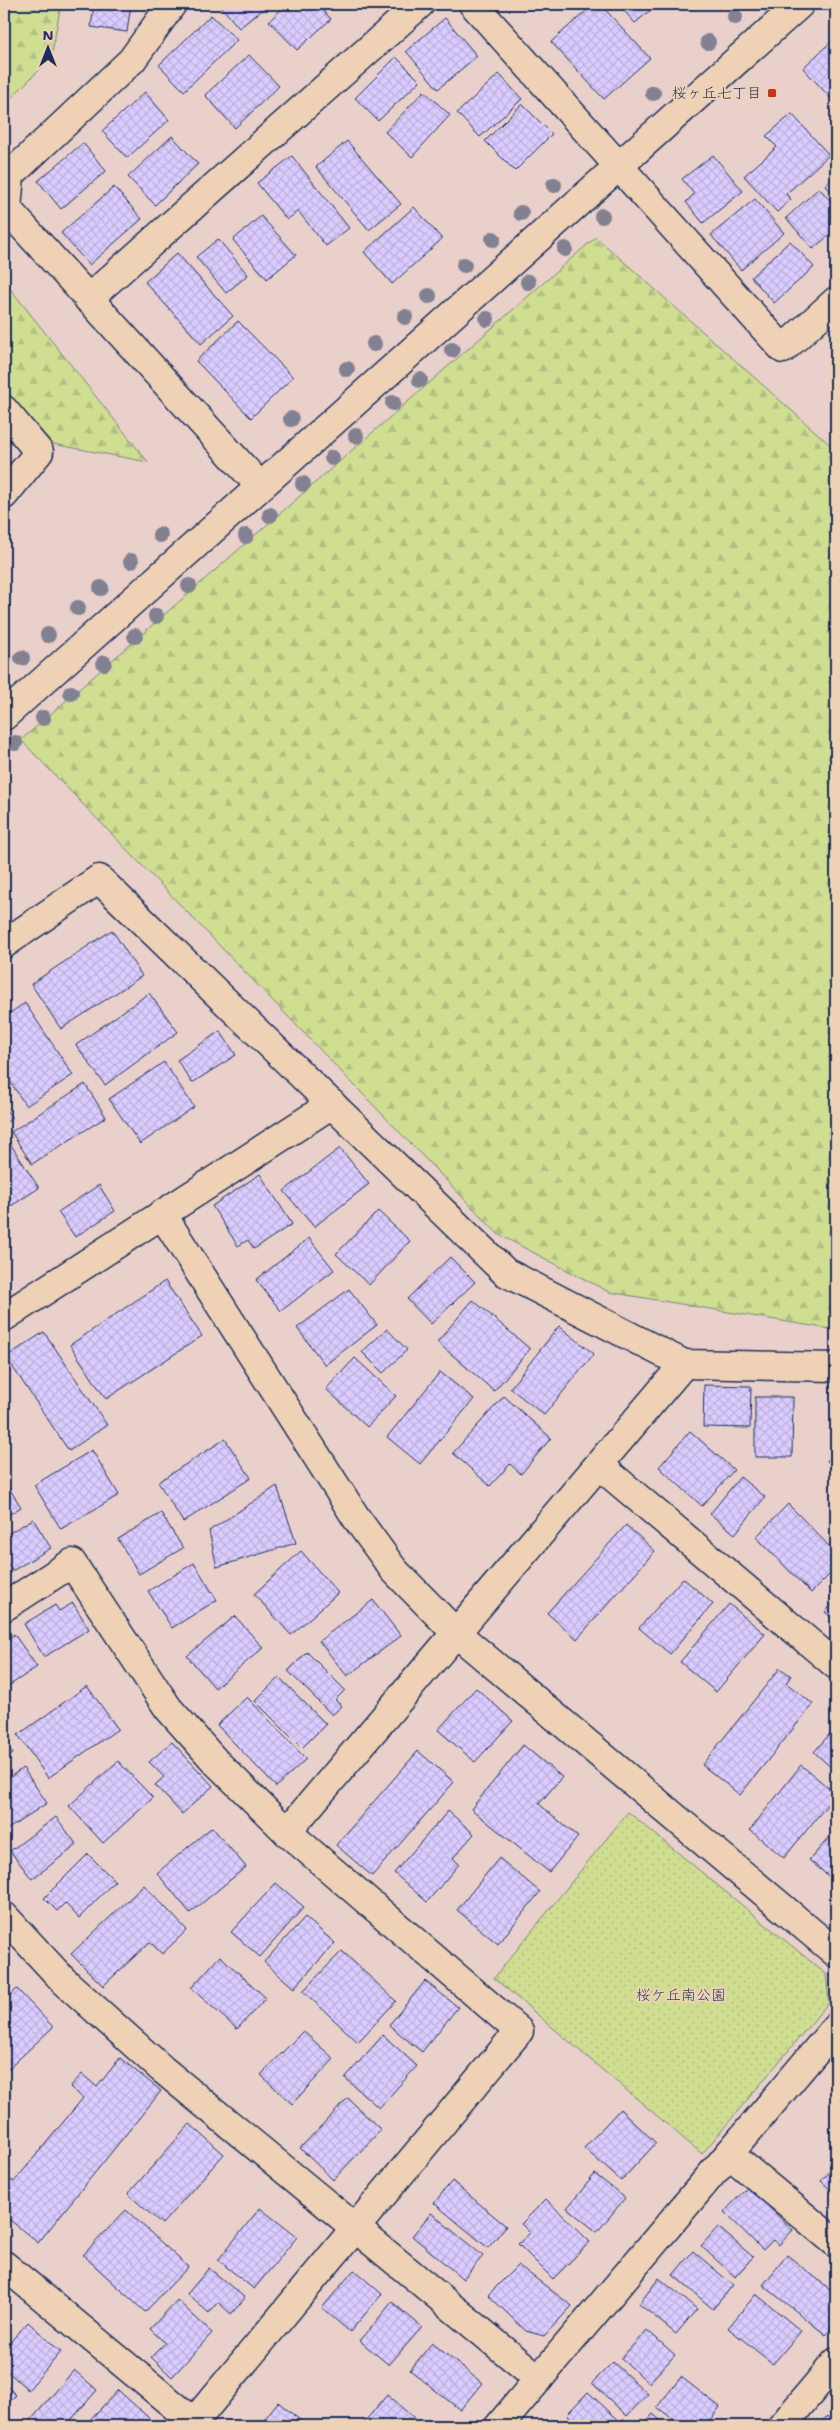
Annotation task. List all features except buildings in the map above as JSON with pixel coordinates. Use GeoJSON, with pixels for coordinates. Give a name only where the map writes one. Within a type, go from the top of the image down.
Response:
{"type":"FeatureCollection","features":[{"type":"Feature","properties":{"kind":"street"},"geometry":{"type":"LineString","coordinates":[[172,4],[132,60],[10,174],[7,209],[260,486]]}},
{"type":"Feature","properties":{"kind":"street"},"geometry":{"type":"LineString","coordinates":[[88,299],[420,4]]}},
{"type":"Feature","properties":{"kind":"street"},"geometry":{"type":"LineString","coordinates":[[472,4],[783,349],[836,301]]}},
{"type":"Feature","properties":{"kind":"street"},"geometry":{"type":"LineString","coordinates":[[4,716],[800,4]]}},
{"type":"Feature","properties":{"kind":"street"},"geometry":{"type":"LineString","coordinates":[[4,410],[39,452],[4,495]]}},
{"type":"Feature","properties":{"kind":"street"},"geometry":{"type":"LineString","coordinates":[[4,944],[99,879],[505,1272],[684,1364],[836,1367]]}},
{"type":"Feature","properties":{"kind":"street"},"geometry":{"type":"LineString","coordinates":[[4,1316],[332,1104]]}},
{"type":"Feature","properties":{"kind":"street"},"geometry":{"type":"LineString","coordinates":[[162,1214],[357,1519],[394,1570],[456,1633],[836,1953]]}},
{"type":"Feature","properties":{"kind":"street"},"geometry":{"type":"LineString","coordinates":[[287,1832],[684,1364]]}},
{"type":"Feature","properties":{"kind":"street"},"geometry":{"type":"LineString","coordinates":[[598,1465],[836,1665]]}},
{"type":"Feature","properties":{"kind":"street"},"geometry":{"type":"LineString","coordinates":[[4,1607],[72,1563],[168,1708],[216,1762],[287,1832],[519,2032],[194,2422],[4,2266]]}},
{"type":"Feature","properties":{"kind":"street"},"geometry":{"type":"LineString","coordinates":[[4,1916],[63,1980],[162,2069],[539,2379]]}},
{"type":"Feature","properties":{"kind":"street"},"geometry":{"type":"LineString","coordinates":[[499,2426],[836,2027]]}},
{"type":"Feature","properties":{"kind":"street"},"geometry":{"type":"LineString","coordinates":[[729,2154],[836,2243]]}},
{"type":"Feature","properties":{"kind":"street"},"geometry":{"type":"LineString","coordinates":[[782,2426],[836,2362]]}},
{"type":"Feature","properties":{"kind":"green space"},"geometry":{"type":"Polygon","coordinates":[[[4,4],[61,4],[51,58],[4,105],[4,4]]]}},
{"type":"Feature","properties":{"kind":"green space"},"geometry":{"type":"Polygon","coordinates":[[[596,237],[836,450],[836,1330],[609,1292],[498,1234],[21,740],[596,237]]]}},
{"type":"Feature","properties":{"kind":"green space"},"geometry":{"type":"Polygon","coordinates":[[[4,281],[148,462],[53,444],[4,388],[4,281]]]}},
{"type":"Feature","properties":{"kind":"green space","name":"桜ケ丘南公園"},"geometry":{"type":"Polygon","coordinates":[[[628,1812],[826,1974],[829,2002],[702,2154],[494,1978],[628,1812]]]}},
{"type":"Feature","properties":{"kind":"place","name":"桜ヶ丘七丁目"},"geometry":{"type":"Point","coordinates":[772,93]}}]}
